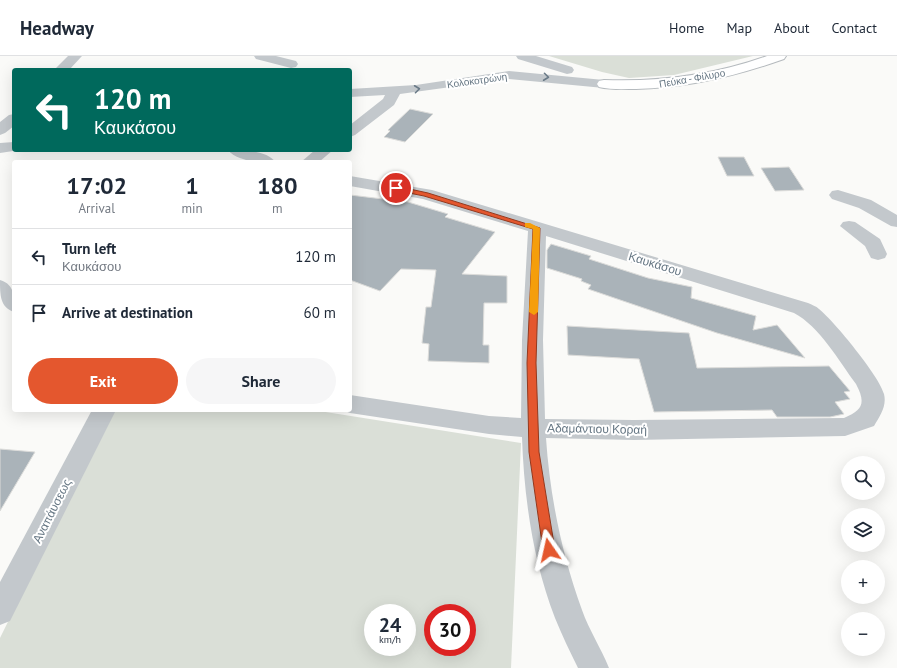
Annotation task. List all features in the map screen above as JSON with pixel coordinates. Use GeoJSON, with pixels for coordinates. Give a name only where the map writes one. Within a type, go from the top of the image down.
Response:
{"type":"FeatureCollection","features":[{"type":"Feature","properties":{"kind":"main road","name":"Πεύκα - Φίλυρο"},"geometry":{"type":"LineString","coordinates":[[604,84],[657,84],[687,81],[722,73],[779,56]]}},
{"type":"Feature","properties":{"kind":"street"},"geometry":{"type":"LineString","coordinates":[[63,68],[75,56]]}},
{"type":"Feature","properties":{"kind":"street"},"geometry":{"type":"LineString","coordinates":[[261,56],[289,65]]}},
{"type":"Feature","properties":{"kind":"street"},"geometry":{"type":"LineString","coordinates":[[523,56],[604,84]]}},
{"type":"Feature","properties":{"kind":"street","name":"Κολοκοτρώνη"},"geometry":{"type":"LineString","coordinates":[[352,93],[393,91],[509,75],[604,84]]}},
{"type":"Feature","properties":{"kind":"street"},"geometry":{"type":"LineString","coordinates":[[352,130],[389,102],[392,98],[393,91]]}},
{"type":"Feature","properties":{"kind":"street"},"geometry":{"type":"LineString","coordinates":[[0,130],[12,120]]}},
{"type":"Feature","properties":{"kind":"street"},"geometry":{"type":"LineString","coordinates":[[0,148],[12,147]]}},
{"type":"Feature","properties":{"kind":"street"},"geometry":{"type":"LineString","coordinates":[[241,152],[262,160]]}},
{"type":"Feature","properties":{"kind":"street"},"geometry":{"type":"LineString","coordinates":[[312,160],[322,152]]}},
{"type":"Feature","properties":{"kind":"street","name":"Καυκάσου"},"geometry":{"type":"LineString","coordinates":[[352,182],[426,194],[795,306],[811,313],[853,363],[871,388],[873,394],[873,407],[866,419],[845,427]]}},
{"type":"Feature","properties":{"kind":"street"},"geometry":{"type":"LineString","coordinates":[[838,195],[865,204],[897,222]]}},
{"type":"Feature","properties":{"kind":"street"},"geometry":{"type":"LineString","coordinates":[[849,226],[872,243],[878,254]]}},
{"type":"Feature","properties":{"kind":"street"},"geometry":{"type":"LineString","coordinates":[[537,228],[532,363],[533,428],[539,489],[546,539],[554,570],[570,622],[594,668]]}},
{"type":"Feature","properties":{"kind":"street"},"geometry":{"type":"LineString","coordinates":[[0,287],[12,302]]}},
{"type":"Feature","properties":{"kind":"street","name":"Αδαμάντιου Κοραή"},"geometry":{"type":"LineString","coordinates":[[352,404],[482,424],[533,428],[634,430],[845,427]]}},
{"type":"Feature","properties":{"kind":"street","name":"Αναπάυσεως"},"geometry":{"type":"LineString","coordinates":[[0,611],[103,412]]}},
{"type":"Feature","properties":{"kind":"shaded area"},"geometry":{"type":"Polygon","coordinates":[[[549,56],[753,56],[674,75],[629,78],[602,72],[549,56]]]}},
{"type":"Feature","properties":{"kind":"shaded area"},"geometry":{"type":"Polygon","coordinates":[[[114,412],[326,412],[521,443],[511,668],[0,668],[0,638],[107,421],[114,412]]]}},
{"type":"Feature","properties":{"kind":"building"},"geometry":{"type":"Polygon","coordinates":[[[410,109],[433,114],[405,142],[384,137],[390,131],[388,130],[410,109]]]}},
{"type":"Feature","properties":{"kind":"building"},"geometry":{"type":"Polygon","coordinates":[[[718,157],[744,157],[754,176],[727,176],[718,157]]]}},
{"type":"Feature","properties":{"kind":"building"},"geometry":{"type":"Polygon","coordinates":[[[789,167],[804,190],[775,191],[761,168],[789,167]]]}},
{"type":"Feature","properties":{"kind":"building"},"geometry":{"type":"Polygon","coordinates":[[[352,195],[408,202],[448,214],[445,217],[495,232],[462,274],[507,276],[507,303],[484,303],[483,345],[489,345],[489,363],[428,361],[429,344],[422,343],[426,307],[431,307],[436,270],[401,269],[380,291],[352,281],[352,195]]]}},
{"type":"Feature","properties":{"kind":"building"},"geometry":{"type":"Polygon","coordinates":[[[551,244],[591,256],[589,259],[648,278],[692,287],[691,298],[756,316],[753,330],[777,325],[805,358],[717,333],[588,289],[591,285],[581,281],[582,279],[547,268],[547,250],[551,244]]]}},
{"type":"Feature","properties":{"kind":"building"},"geometry":{"type":"Polygon","coordinates":[[[567,326],[689,333],[697,368],[829,366],[850,391],[844,392],[850,399],[835,402],[844,414],[830,417],[777,417],[772,410],[654,412],[639,359],[568,355],[567,326]]]}},
{"type":"Feature","properties":{"kind":"building"},"geometry":{"type":"Polygon","coordinates":[[[0,449],[35,452],[0,511],[0,449]]]}},
{"type":"Feature","properties":{"kind":"slow traffic"},"geometry":{"type":"LineString","coordinates":[[527,225],[537,228],[534,312]]}},
{"type":"Feature","properties":{"kind":"route"},"geometry":{"type":"LineString","coordinates":[[396,188],[426,194],[537,228],[532,363],[534,452],[546,539],[549,550]]}}]}
